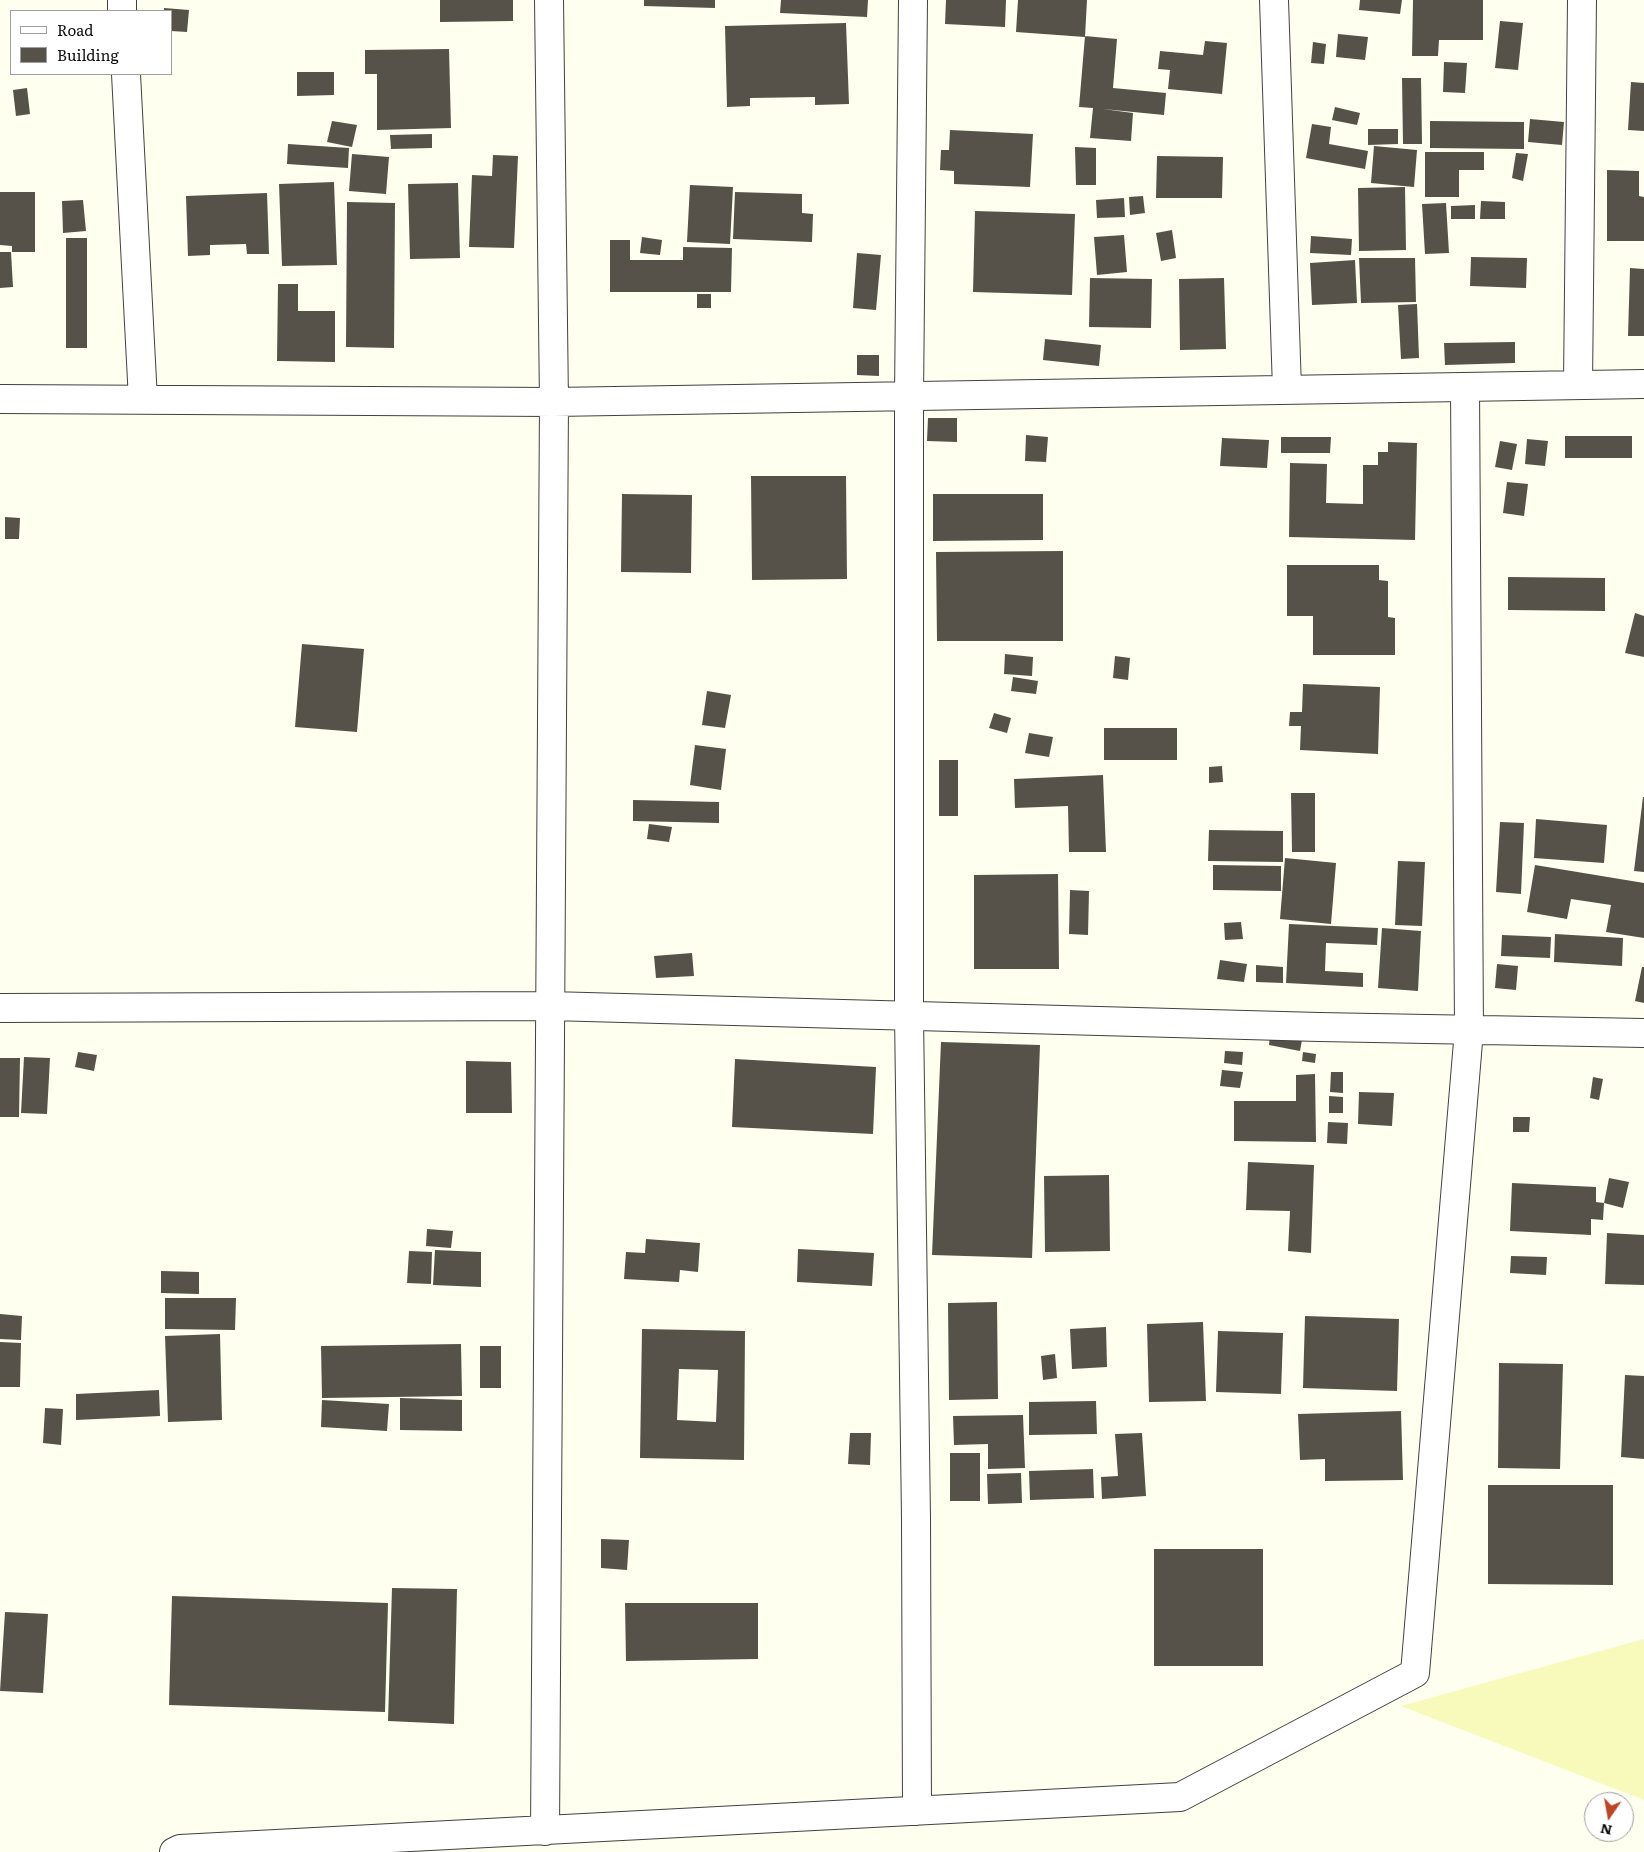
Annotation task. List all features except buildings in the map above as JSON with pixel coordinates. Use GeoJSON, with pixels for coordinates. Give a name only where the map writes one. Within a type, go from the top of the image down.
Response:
{"type":"FeatureCollection","features":[{"type":"Feature","properties":{"kind":"street"},"geometry":{"type":"LineString","coordinates":[[545,1831],[554,402],[549,0]]}},
{"type":"Feature","properties":{"kind":"street"},"geometry":{"type":"LineString","coordinates":[[913,0],[909,396],[908,1016],[916,1518],[917,1811]]}},
{"type":"Feature","properties":{"kind":"street"},"geometry":{"type":"LineString","coordinates":[[1274,0],[1287,389]]}},
{"type":"Feature","properties":{"kind":"street"},"geometry":{"type":"LineString","coordinates":[[1578,385],[1582,0]]}},
{"type":"Feature","properties":{"kind":"street"},"geometry":{"type":"LineString","coordinates":[[126,75],[143,400]]}},
{"type":"Feature","properties":{"kind":"street"},"geometry":{"type":"LineString","coordinates":[[0,399],[554,402],[1644,384]]}},
{"type":"Feature","properties":{"kind":"street"},"geometry":{"type":"LineString","coordinates":[[174,1852],[180,1849],[1180,1797],[1415,1674],[1469,1030],[1465,386]]}},
{"type":"Feature","properties":{"kind":"street"},"geometry":{"type":"LineString","coordinates":[[0,1008],[550,1006],[1644,1033]]}},
{"type":"Feature","properties":{"kind":"sand"},"geometry":{"type":"Polygon","coordinates":[[[1644,1639],[1644,1800],[1634,1796],[1634,1792],[1623,1792],[1401,1706],[1644,1639]]]}}]}
